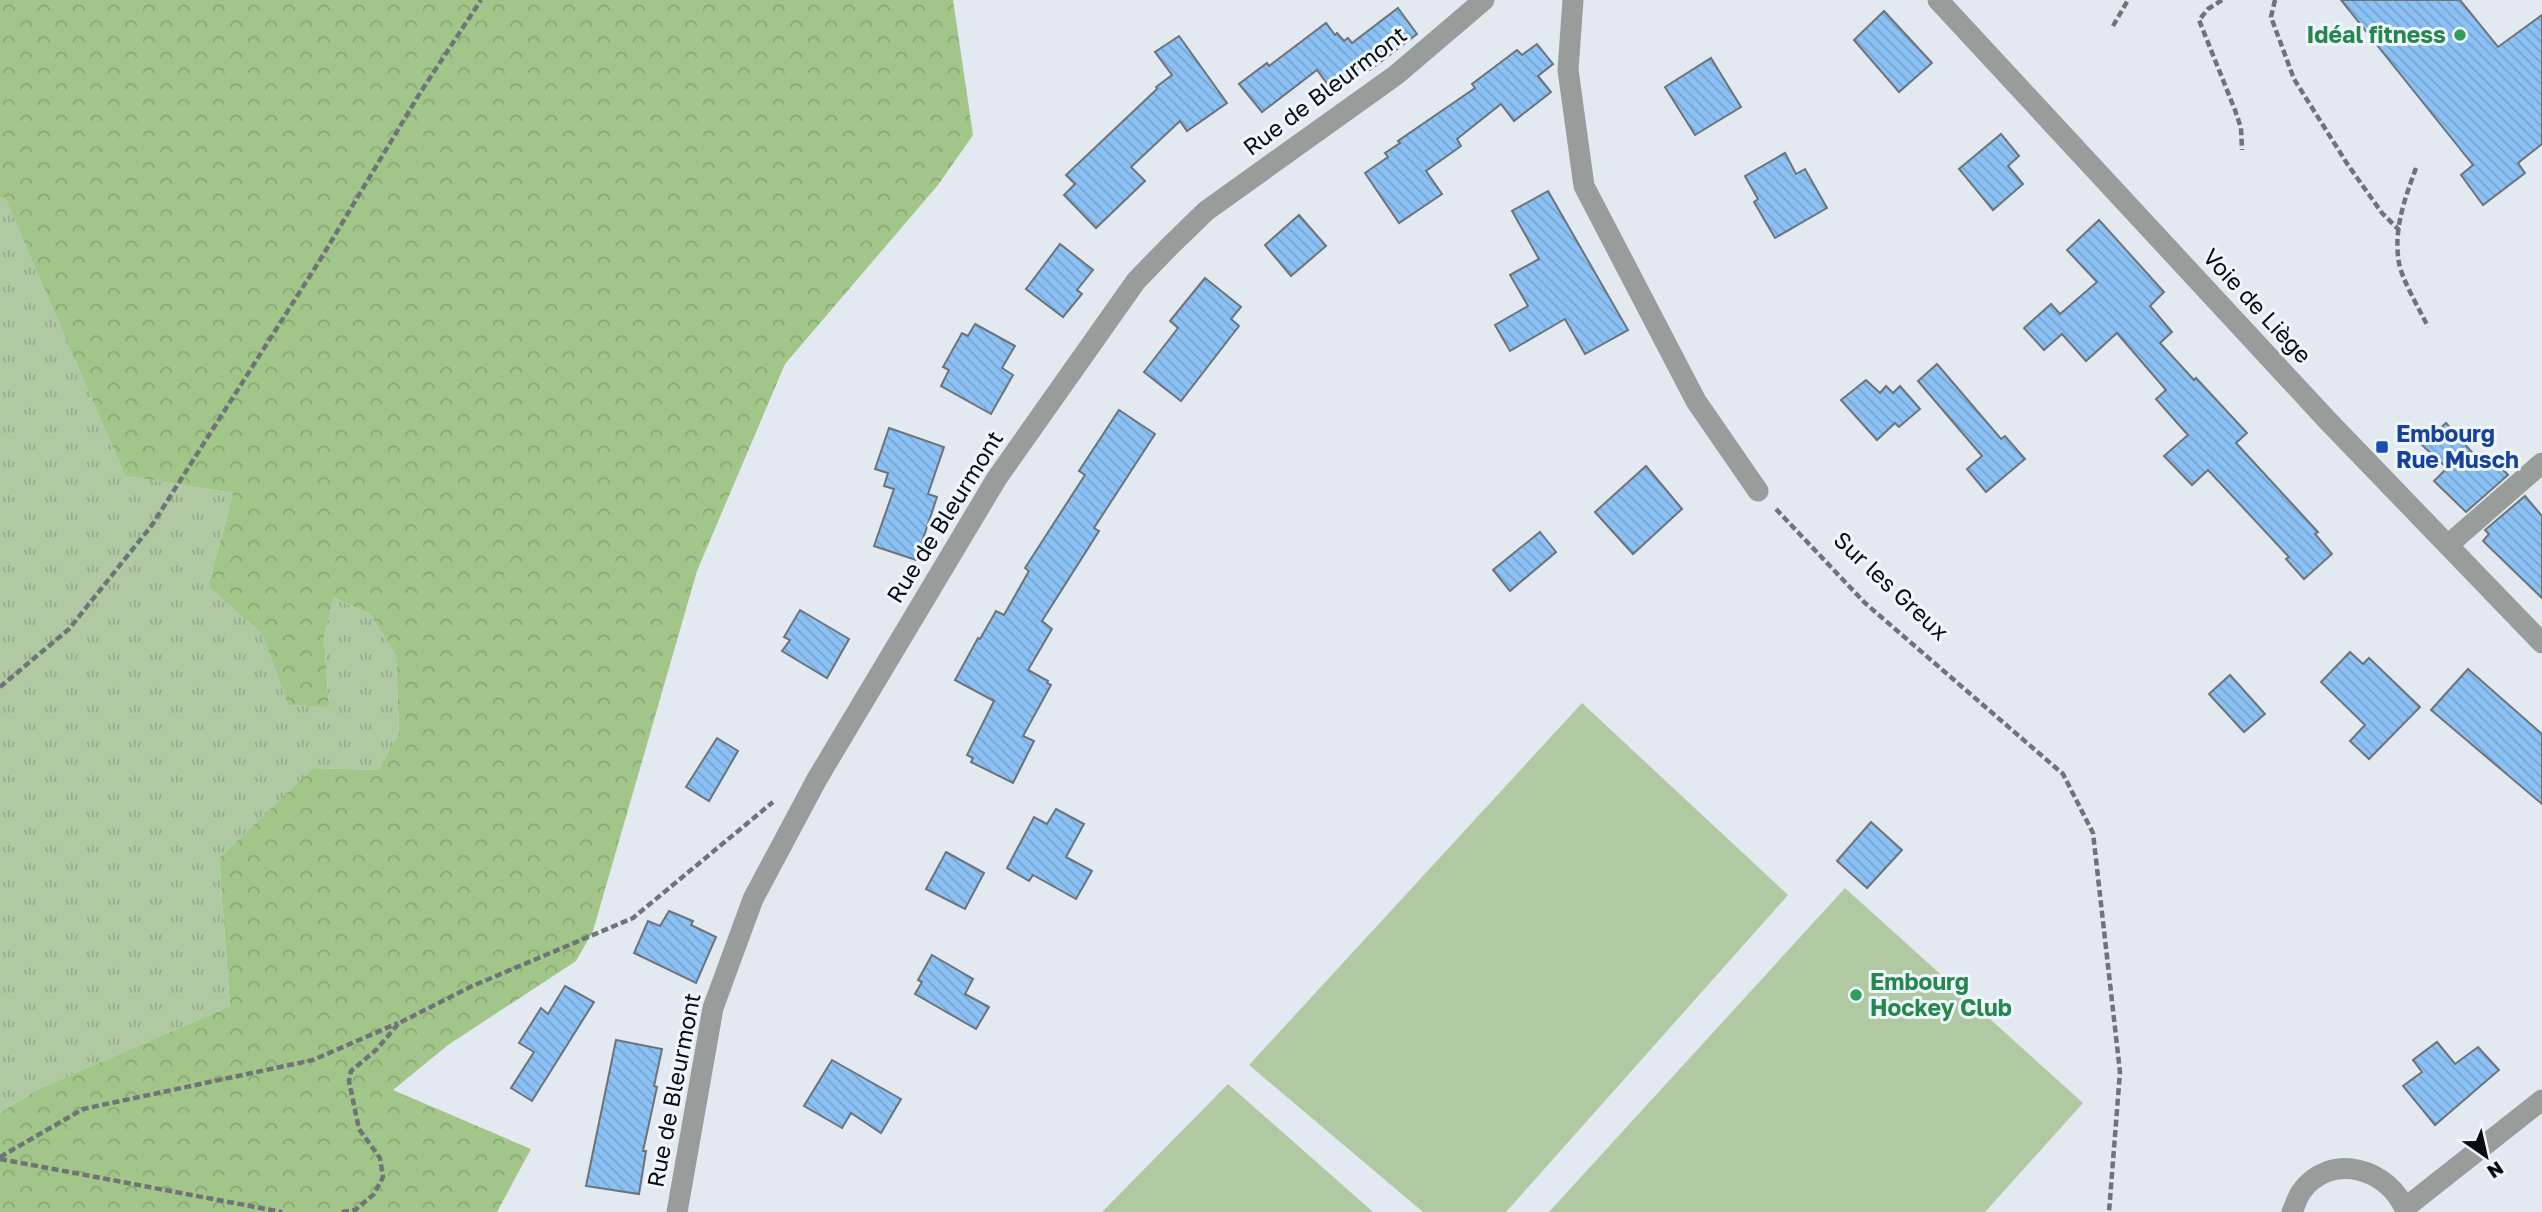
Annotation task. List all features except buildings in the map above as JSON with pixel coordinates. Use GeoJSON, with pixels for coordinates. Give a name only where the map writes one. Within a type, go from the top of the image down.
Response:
{"type":"FeatureCollection","features":[{"type":"Feature","properties":{"kind":"street","name":"Rue de Bleurmont"},"geometry":{"type":"LineString","coordinates":[[677,1212],[713,1008],[753,899],[817,779],[997,478],[1136,281],[1169,247],[1206,211],[1396,75],[1484,0]]}},
{"type":"Feature","properties":{"kind":"street"},"geometry":{"type":"LineString","coordinates":[[1573,0],[1568,70],[1584,186],[1696,401],[1758,491]]}},
{"type":"Feature","properties":{"kind":"street","name":"Voie de Liège"},"geometry":{"type":"LineString","coordinates":[[1938,0],[2329,422],[2542,643]]}},
{"type":"Feature","properties":{"kind":"street"},"geometry":{"type":"LineString","coordinates":[[2448,545],[2542,463]]}},
{"type":"Feature","properties":{"kind":"street"},"geometry":{"type":"LineString","coordinates":[[2292,1212],[2301,1192],[2316,1177],[2331,1171],[2352,1168],[2366,1171],[2385,1181],[2395,1190],[2405,1210],[2542,1100]]}},
{"type":"Feature","properties":{"kind":"path"},"geometry":{"type":"LineString","coordinates":[[0,687],[69,629],[152,525],[320,260],[420,93],[481,0]]}},
{"type":"Feature","properties":{"kind":"path"},"geometry":{"type":"LineString","coordinates":[[2113,26],[2128,0]]}},
{"type":"Feature","properties":{"kind":"path"},"geometry":{"type":"LineString","coordinates":[[2222,0],[2208,9],[2199,20],[2241,128],[2242,150]]}},
{"type":"Feature","properties":{"kind":"path"},"geometry":{"type":"LineString","coordinates":[[2275,0],[2271,17],[2294,79],[2348,165],[2382,213],[2399,230]]}},
{"type":"Feature","properties":{"kind":"path"},"geometry":{"type":"LineString","coordinates":[[2416,168],[2402,206],[2399,264],[2428,327]]}},
{"type":"Feature","properties":{"kind":"path","name":"Sur les Greux"},"geometry":{"type":"LineString","coordinates":[[1758,491],[1865,603],[2063,774],[2094,833],[2120,1072],[2109,1212]]}},
{"type":"Feature","properties":{"kind":"path"},"geometry":{"type":"LineString","coordinates":[[0,1158],[83,1109],[313,1060],[399,1023],[470,988],[634,918],[775,800]]}},
{"type":"Feature","properties":{"kind":"path"},"geometry":{"type":"LineString","coordinates":[[342,1212],[355,1210],[374,1194],[383,1177],[380,1158],[359,1129],[349,1081],[351,1071],[376,1050],[399,1023]]}},
{"type":"Feature","properties":{"kind":"path"},"geometry":{"type":"LineString","coordinates":[[0,1158],[282,1212]]}},
{"type":"Feature","properties":{"kind":"green space"},"geometry":{"type":"Polygon","coordinates":[[[0,0],[953,0],[973,135],[938,185],[785,364],[697,571],[593,931],[576,961],[448,1045],[393,1090],[531,1149],[497,1212],[0,1212],[0,1113],[38,1089],[230,1006],[219,858],[313,768],[378,770],[399,733],[396,656],[370,614],[334,598],[324,636],[329,707],[288,705],[262,634],[208,587],[233,493],[125,476],[5,197],[0,198],[0,0]]]}},
{"type":"Feature","properties":{"kind":"green space"},"geometry":{"type":"Polygon","coordinates":[[[5,196],[125,476],[233,493],[208,587],[262,634],[288,705],[329,706],[324,636],[334,598],[370,614],[396,656],[399,733],[378,770],[313,768],[219,858],[230,1006],[38,1089],[0,1113],[0,198],[5,196]]]}},
{"type":"Feature","properties":{"kind":"green space"},"geometry":{"type":"Polygon","coordinates":[[[1582,703],[1788,895],[1506,1212],[1423,1212],[1249,1065],[1582,703]]]}},
{"type":"Feature","properties":{"kind":"green space","name":"Embourg Hockey Club"},"geometry":{"type":"Polygon","coordinates":[[[1845,888],[2083,1103],[1985,1212],[1549,1212],[1845,888]]]}},
{"type":"Feature","properties":{"kind":"green space"},"geometry":{"type":"Polygon","coordinates":[[[1228,1084],[1373,1212],[1102,1212],[1228,1084]]]}},
{"type":"Feature","properties":{"kind":"place","name":"Idéal fitness"},"geometry":{"type":"Point","coordinates":[2460,35]}},
{"type":"Feature","properties":{"kind":"place","name":"Embourg Rue Musch"},"geometry":{"type":"Point","coordinates":[2382,447]}},
{"type":"Feature","properties":{"kind":"place","name":"Embourg Hockey Club"},"geometry":{"type":"Point","coordinates":[1856,995]}}]}
